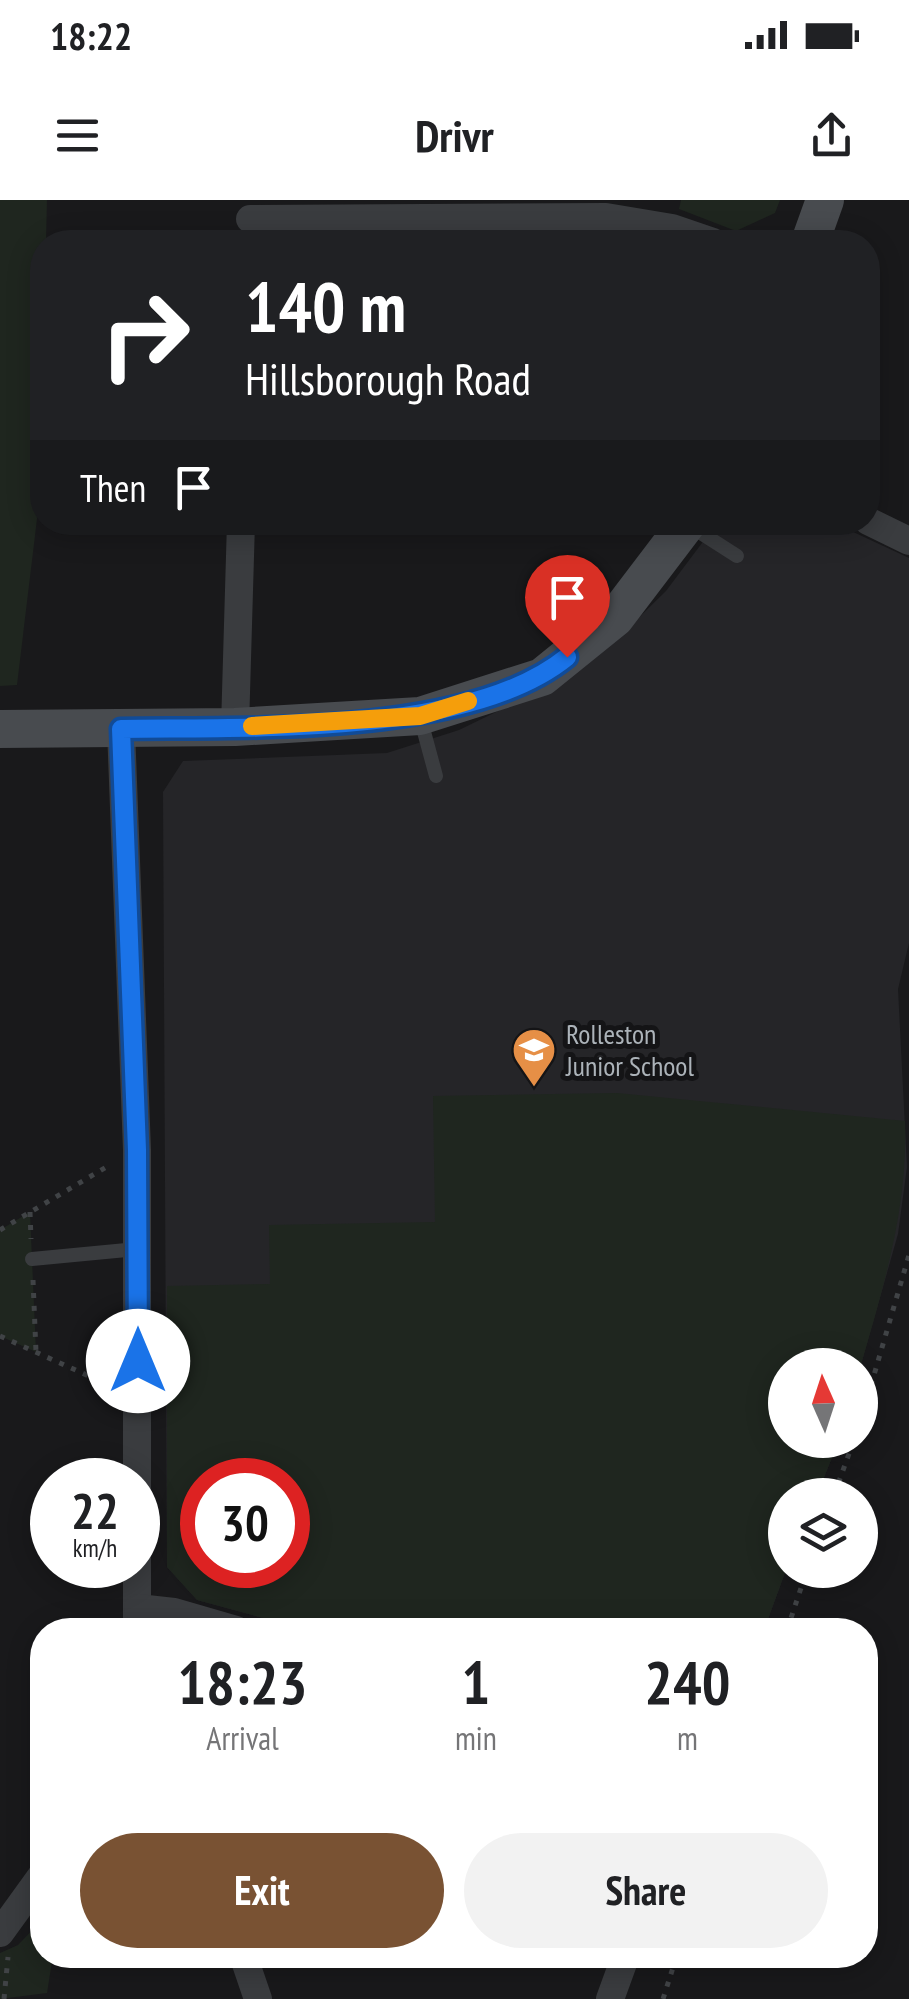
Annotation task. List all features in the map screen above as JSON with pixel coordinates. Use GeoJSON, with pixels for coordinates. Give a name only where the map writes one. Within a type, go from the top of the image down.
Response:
{"type":"FeatureCollection","features":[{"type":"Feature","properties":{"kind":"street"},"geometry":{"type":"LineString","coordinates":[[814,230],[825,200]]}},
{"type":"Feature","properties":{"kind":"street"},"geometry":{"type":"LineString","coordinates":[[250,221],[529,208],[678,230]]}},
{"type":"Feature","properties":{"kind":"street"},"geometry":{"type":"LineString","coordinates":[[880,527],[909,540]]}},
{"type":"Feature","properties":{"kind":"street"},"geometry":{"type":"LineString","coordinates":[[234,727],[241,535]]}},
{"type":"Feature","properties":{"kind":"street"},"geometry":{"type":"LineString","coordinates":[[0,730],[234,727],[420,716],[542,677],[615,618],[678,535]]}},
{"type":"Feature","properties":{"kind":"street"},"geometry":{"type":"LineString","coordinates":[[121,729],[137,1150],[138,1618]]}},
{"type":"Feature","properties":{"kind":"street"},"geometry":{"type":"LineString","coordinates":[[143,1618],[174,1612],[195,1618]]}},
{"type":"Feature","properties":{"kind":"street"},"geometry":{"type":"LineString","coordinates":[[0,1933],[30,1892]]}},
{"type":"Feature","properties":{"kind":"street"},"geometry":{"type":"LineString","coordinates":[[247,1968],[258,1999]]}},
{"type":"Feature","properties":{"kind":"street"},"geometry":{"type":"LineString","coordinates":[[610,1999],[621,1968]]}},
{"type":"Feature","properties":{"kind":"lane"},"geometry":{"type":"LineString","coordinates":[[705,535],[737,556]]}},
{"type":"Feature","properties":{"kind":"lane"},"geometry":{"type":"LineString","coordinates":[[420,716],[436,776]]}},
{"type":"Feature","properties":{"kind":"lane"},"geometry":{"type":"LineString","coordinates":[[32,1260],[137,1249]]}},
{"type":"Feature","properties":{"kind":"path"},"geometry":{"type":"LineString","coordinates":[[0,1230],[137,1150]]}},
{"type":"Feature","properties":{"kind":"path"},"geometry":{"type":"LineString","coordinates":[[878,1361],[909,1256]]}},
{"type":"Feature","properties":{"kind":"path"},"geometry":{"type":"LineString","coordinates":[[0,1336],[138,1398]]}},
{"type":"Feature","properties":{"kind":"path"},"geometry":{"type":"LineString","coordinates":[[791,1618],[800,1588]]}},
{"type":"Feature","properties":{"kind":"path"},"geometry":{"type":"LineString","coordinates":[[663,1999],[672,1968]]}},
{"type":"Feature","properties":{"kind":"shaded area"},"geometry":{"type":"Polygon","coordinates":[[[0,200],[47,200],[46,230],[30,230],[30,535],[35,535],[17,685],[0,686],[0,200]]]}},
{"type":"Feature","properties":{"kind":"shaded area"},"geometry":{"type":"Polygon","coordinates":[[[681,200],[780,200],[775,213],[738,230],[679,209],[681,200]]]}},
{"type":"Feature","properties":{"kind":"shaded area","name":"Rolleston Junior School"},"geometry":{"type":"Polygon","coordinates":[[[708,535],[860,535],[909,558],[909,943],[898,989],[907,1167],[898,1234],[866,1348],[768,1348],[768,1458],[832,1458],[824,1478],[768,1478],[768,1588],[779,1588],[768,1618],[263,1618],[197,1600],[186,1588],[310,1588],[310,1458],[180,1458],[180,1581],[167,1567],[163,792],[183,761],[387,753],[459,730],[554,684],[616,640],[666,591],[708,535]]]}},
{"type":"Feature","properties":{"kind":"shaded area"},"geometry":{"type":"Polygon","coordinates":[[[617,1093],[905,1121],[898,1216],[866,1348],[768,1348],[768,1458],[832,1458],[824,1478],[768,1478],[768,1588],[779,1588],[768,1618],[263,1618],[197,1600],[186,1588],[310,1588],[310,1458],[180,1458],[180,1581],[167,1567],[167,1286],[270,1284],[269,1225],[435,1222],[433,1096],[617,1093]]]}},
{"type":"Feature","properties":{"kind":"shaded area"},"geometry":{"type":"Polygon","coordinates":[[[30,1212],[36,1352],[0,1336],[0,1230],[30,1212]]]}},
{"type":"Feature","properties":{"kind":"shaded area"},"geometry":{"type":"Polygon","coordinates":[[[30,1932],[30,1968],[51,1968],[47,1993],[0,1999],[0,1953],[18,1945],[30,1932]]]}},
{"type":"Feature","properties":{"kind":"slow traffic"},"geometry":{"type":"LineString","coordinates":[[252,726],[420,716],[468,701]]}},
{"type":"Feature","properties":{"kind":"place","name":"Rolleston Junior School"},"geometry":{"type":"Point","coordinates":[534,1088]}},
{"type":"Feature","properties":{"kind":"route"},"geometry":{"type":"LineString","coordinates":[[138,1361],[137,1150],[121,729],[420,716],[542,677],[567,657]]}}]}
